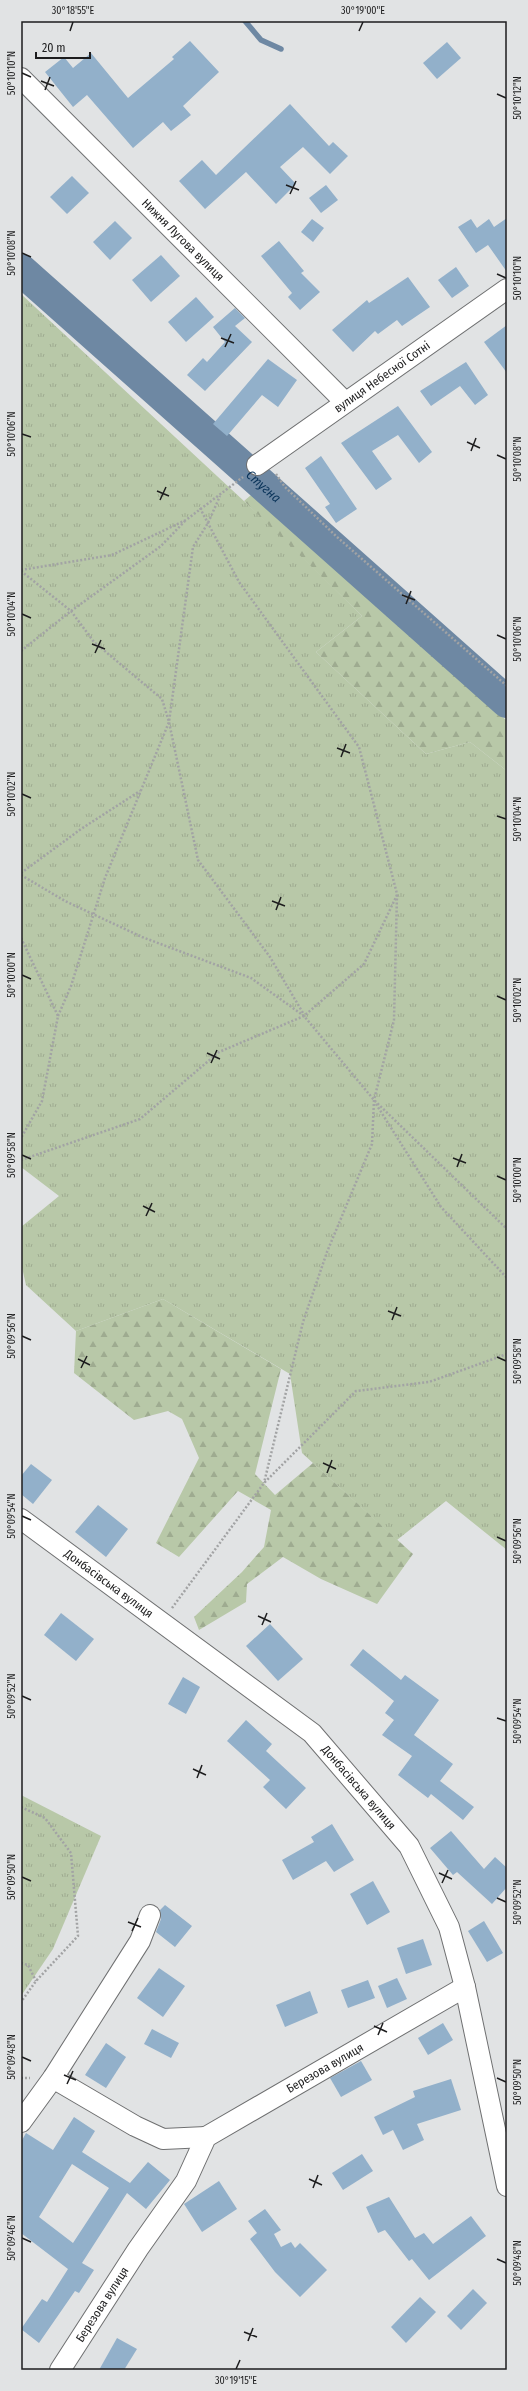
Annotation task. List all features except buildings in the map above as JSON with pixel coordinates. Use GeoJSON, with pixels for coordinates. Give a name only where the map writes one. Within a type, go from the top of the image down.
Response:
{"type":"FeatureCollection","features":[{"type":"Feature","properties":{"kind":"street","name":"Нижня Лугова вулиця"},"geometry":{"type":"LineString","coordinates":[[21,78],[346,402]]}},
{"type":"Feature","properties":{"kind":"street","name":"вулиця Небесної Сотні"},"geometry":{"type":"LineString","coordinates":[[262,462],[507,289]]}},
{"type":"Feature","properties":{"kind":"street","name":"Донбасівська вулиця"},"geometry":{"type":"LineString","coordinates":[[21,1519],[312,1733],[404,1840],[449,1927],[465,1987],[507,2186]]}},
{"type":"Feature","properties":{"kind":"street"},"geometry":{"type":"LineString","coordinates":[[21,2122],[53,2078],[140,1941],[150,1915]]}},
{"type":"Feature","properties":{"kind":"street","name":"Березова вулиця"},"geometry":{"type":"LineString","coordinates":[[53,2078],[134,2126],[163,2139],[206,2137],[465,1987]]}},
{"type":"Feature","properties":{"kind":"street","name":"Березова вулиця"},"geometry":{"type":"LineString","coordinates":[[60,2370],[138,2249],[186,2181],[206,2137]]}},
{"type":"Feature","properties":{"kind":"path"},"geometry":{"type":"LineString","coordinates":[[262,462],[285,488],[311,512],[507,686]]}},
{"type":"Feature","properties":{"kind":"path"},"geometry":{"type":"LineString","coordinates":[[21,651],[72,611],[161,546],[200,508],[220,496],[238,482]]}},
{"type":"Feature","properties":{"kind":"path"},"geometry":{"type":"LineString","coordinates":[[21,1138],[42,1101],[58,1016],[71,986],[105,878],[169,722],[193,547],[208,523],[220,496]]}},
{"type":"Feature","properties":{"kind":"path"},"geometry":{"type":"LineString","coordinates":[[200,508],[239,582],[359,747],[398,894],[394,1020],[374,1100],[372,1144],[327,1252],[303,1322],[264,1483]]}},
{"type":"Feature","properties":{"kind":"path"},"geometry":{"type":"LineString","coordinates":[[21,571],[112,555],[186,520]]}},
{"type":"Feature","properties":{"kind":"path"},"geometry":{"type":"LineString","coordinates":[[21,571],[72,611],[94,642],[162,699],[169,722],[198,860],[270,957],[304,1016],[374,1100],[507,1230]]}},
{"type":"Feature","properties":{"kind":"path"},"geometry":{"type":"LineString","coordinates":[[141,791],[81,829],[21,874],[65,901],[142,937],[251,978],[304,1016]]}},
{"type":"Feature","properties":{"kind":"path"},"geometry":{"type":"LineString","coordinates":[[21,1160],[140,1119],[219,1052],[304,1016],[364,964],[398,894]]}},
{"type":"Feature","properties":{"kind":"path"},"geometry":{"type":"LineString","coordinates":[[21,938],[58,1016]]}},
{"type":"Feature","properties":{"kind":"path"},"geometry":{"type":"LineString","coordinates":[[374,1100],[441,1207],[507,1278]]}},
{"type":"Feature","properties":{"kind":"path"},"geometry":{"type":"LineString","coordinates":[[161,1622],[264,1483],[356,1391],[429,1382],[507,1354]]}},
{"type":"Feature","properties":{"kind":"path"},"geometry":{"type":"LineString","coordinates":[[21,1807],[45,1818],[71,1853],[78,1936],[36,1981],[21,2002]]}},
{"type":"Feature","properties":{"kind":"path"},"geometry":{"type":"LineString","coordinates":[[21,1963],[28,1965],[36,1981]]}},
{"type":"Feature","properties":{"kind":"green space"},"geometry":{"type":"Polygon","coordinates":[[[21,294],[273,528],[362,616],[316,652],[426,754],[470,742],[507,771],[507,1550],[446,1501],[397,1540],[302,1453],[290,1374],[163,1299],[76,1331],[26,1285],[21,1263],[21,1227],[59,1196],[21,1167],[21,294]]]}},
{"type":"Feature","properties":{"kind":"green space"},"geometry":{"type":"Polygon","coordinates":[[[257,490],[427,651],[507,721],[507,771],[470,742],[426,754],[316,652],[362,616],[244,501],[257,490]]]}},
{"type":"Feature","properties":{"kind":"green space"},"geometry":{"type":"Polygon","coordinates":[[[163,1299],[281,1369],[255,1474],[275,1495],[313,1463],[413,1554],[377,1604],[321,1579],[283,1557],[247,1584],[246,1602],[199,1630],[194,1617],[242,1572],[264,1547],[271,1510],[238,1491],[179,1557],[156,1543],[199,1458],[182,1419],[168,1411],[134,1420],[74,1373],[76,1331],[163,1299]]]}},
{"type":"Feature","properties":{"kind":"green space"},"geometry":{"type":"Polygon","coordinates":[[[21,1795],[101,1836],[53,1949],[21,1996],[21,1795]]]}},
{"type":"Feature","properties":{"kind":"waterway"},"geometry":{"type":"LineString","coordinates":[[245,21],[261,40],[281,49]]}},
{"type":"Feature","properties":{"kind":"waterway","name":"Стугна"},"geometry":{"type":"LineString","coordinates":[[21,270],[507,702]]}}]}
